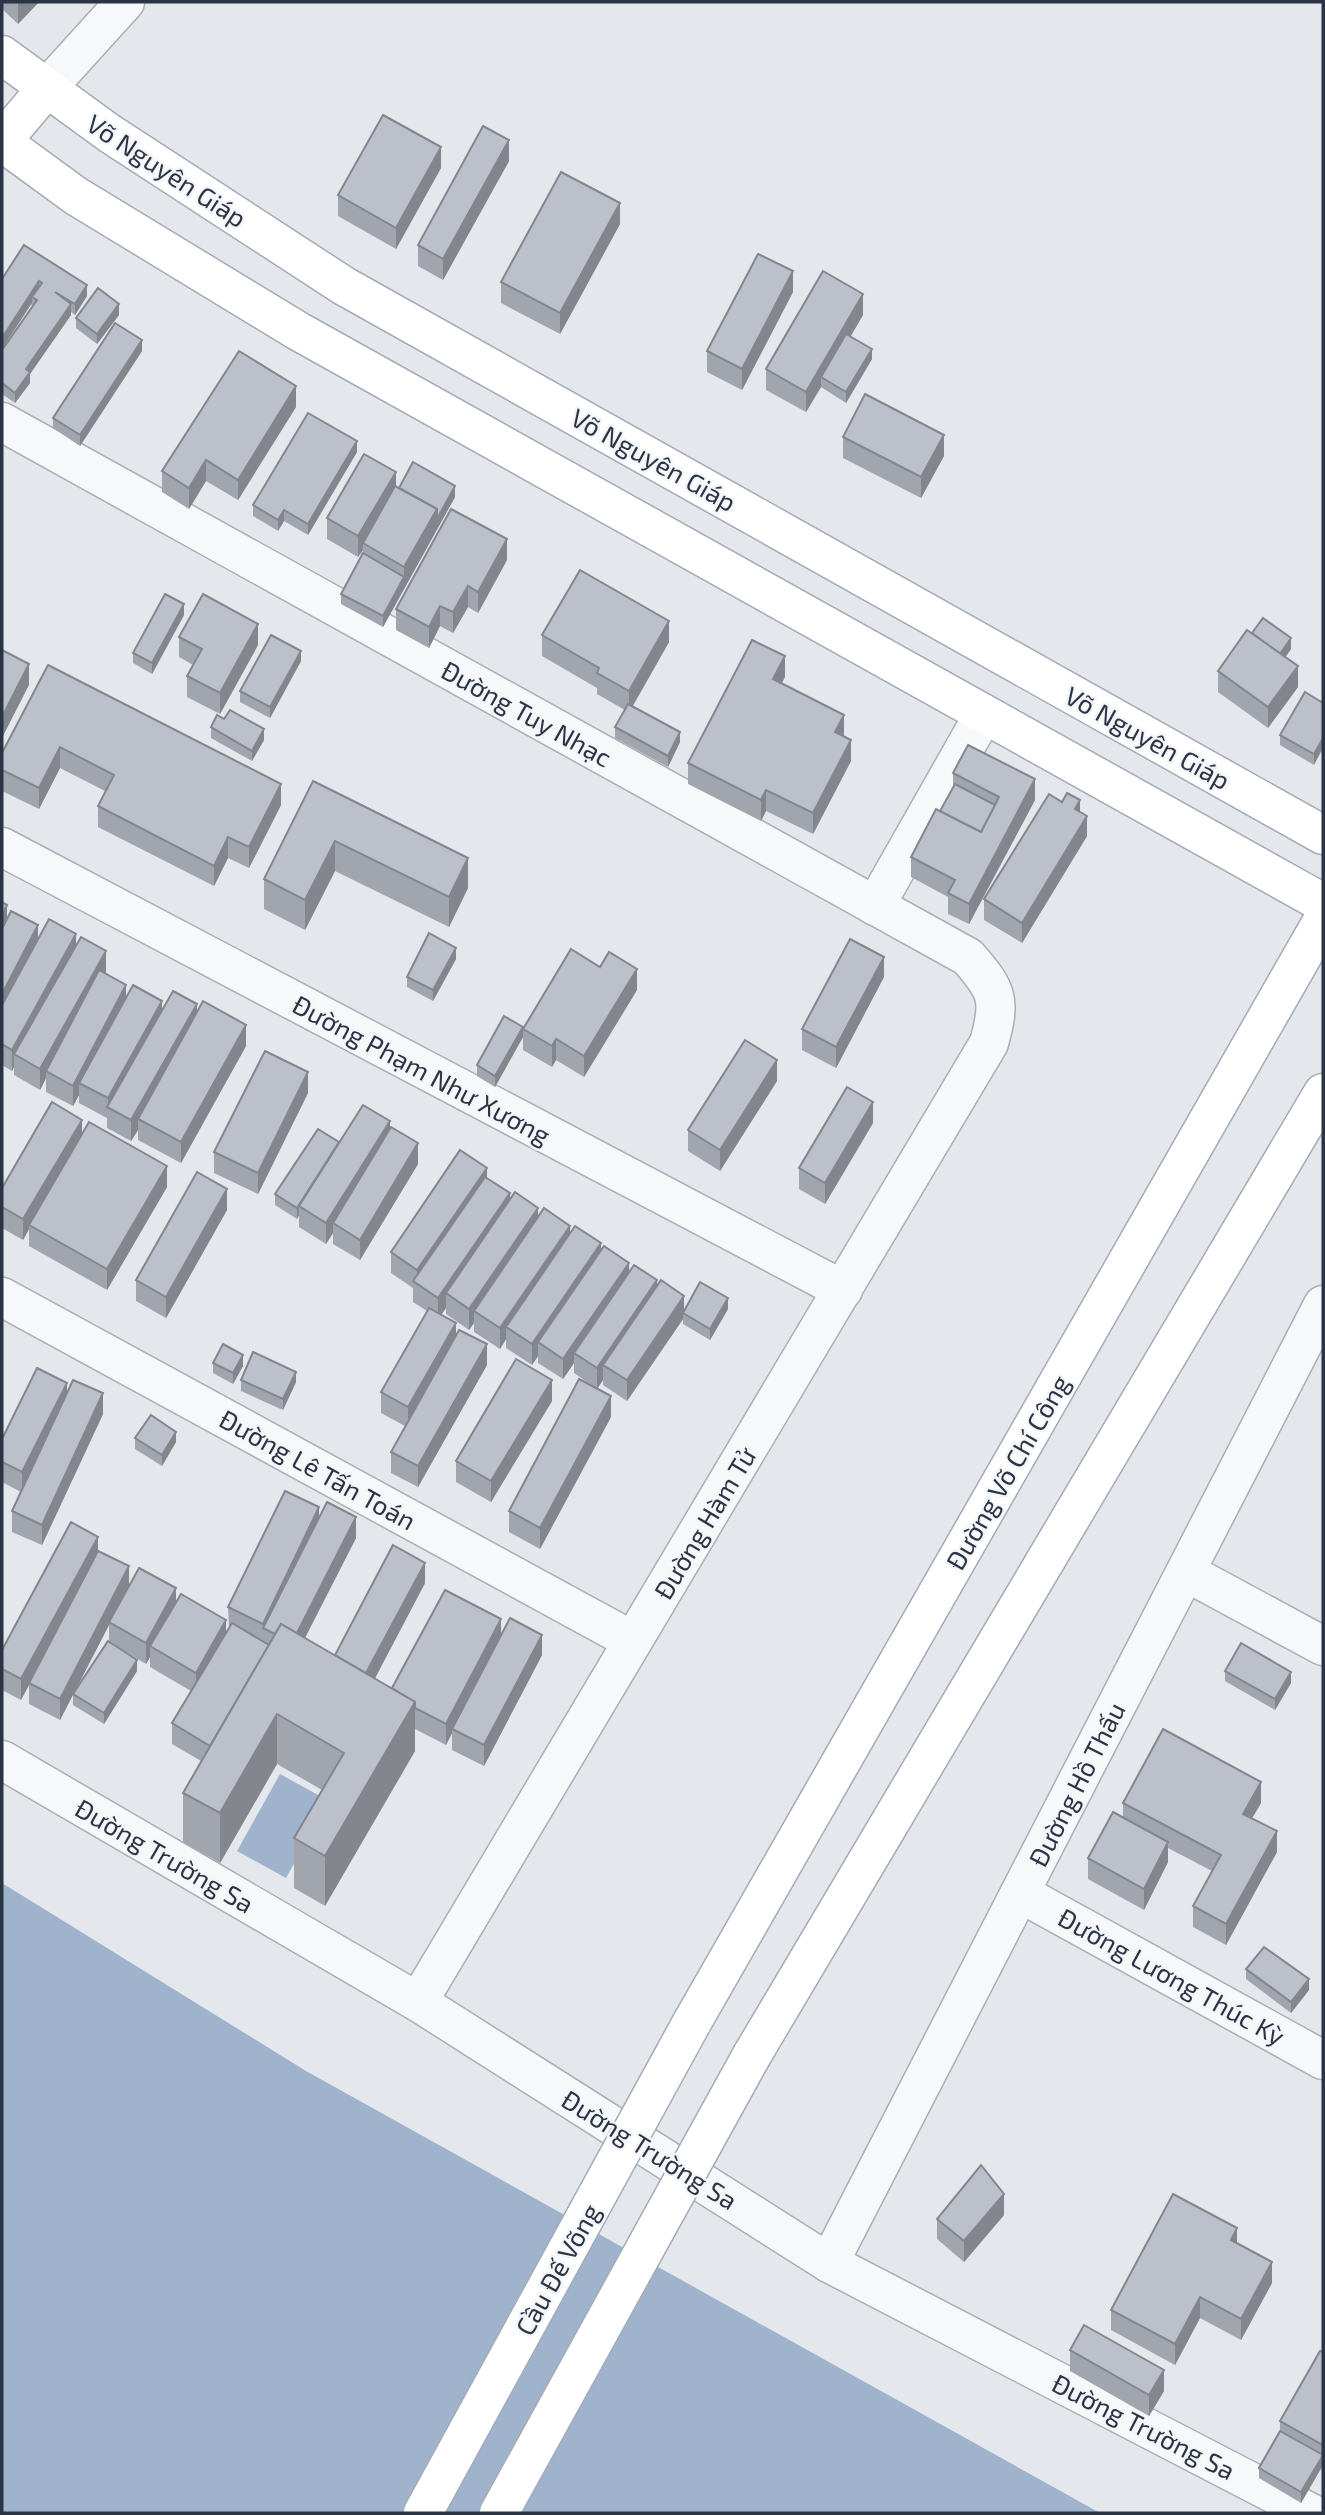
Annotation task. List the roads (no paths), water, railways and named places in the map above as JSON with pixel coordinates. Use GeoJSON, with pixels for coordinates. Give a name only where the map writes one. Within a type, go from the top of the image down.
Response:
{"type":"FeatureCollection","features":[{"type":"Feature","properties":{"kind":"main road","name":"Võ Nguyên Giáp"},"geometry":{"type":"LineString","coordinates":[[2,55],[109,133],[344,286],[1323,835]]}},
{"type":"Feature","properties":{"kind":"main road"},"geometry":{"type":"LineString","coordinates":[[46,89],[2,142],[76,196],[298,331],[1323,903]]}},
{"type":"Feature","properties":{"kind":"main road","name":"Đường Võ Chí Công"},"geometry":{"type":"LineString","coordinates":[[691,2024],[1323,920]]}},
{"type":"Feature","properties":{"kind":"main road"},"geometry":{"type":"LineString","coordinates":[[499,2513],[752,2055],[1323,1093]]}},
{"type":"Feature","properties":{"kind":"main road","name":"Cầu Đế Võng"},"geometry":{"type":"LineString","coordinates":[[423,2513],[691,2024]]}},
{"type":"Feature","properties":{"kind":"street"},"geometry":{"type":"LineString","coordinates":[[46,89],[125,2]]}},
{"type":"Feature","properties":{"kind":"street","name":"Đường Tuy Nhạc"},"geometry":{"type":"LineString","coordinates":[[2,422],[968,957],[990,982],[998,1014],[989,1044]]}},
{"type":"Feature","properties":{"kind":"street"},"geometry":{"type":"LineString","coordinates":[[875,906],[984,713]]}},
{"type":"Feature","properties":{"kind":"street","name":"Đường Phạm Như Xương"},"geometry":{"type":"LineString","coordinates":[[2,847],[843,1290]]}},
{"type":"Feature","properties":{"kind":"street","name":"Đường Hàm Tử"},"geometry":{"type":"LineString","coordinates":[[418,2002],[989,1044]]}},
{"type":"Feature","properties":{"kind":"street","name":"Đường Lê Tấn Toán"},"geometry":{"type":"LineString","coordinates":[[2,1297],[634,1641]]}},
{"type":"Feature","properties":{"kind":"street","name":"Đường Hồ Thấu"},"geometry":{"type":"LineString","coordinates":[[829,2263],[1323,1305]]}},
{"type":"Feature","properties":{"kind":"street"},"geometry":{"type":"LineString","coordinates":[[1186,1572],[1323,1646]]}},
{"type":"Feature","properties":{"kind":"street","name":"Đường Trường Sa"},"geometry":{"type":"LineString","coordinates":[[2,1760],[418,2002],[829,2263],[1311,2513]]}},
{"type":"Feature","properties":{"kind":"street","name":"Đường Lương Thúc Kỳ"},"geometry":{"type":"LineString","coordinates":[[1020,1893],[1323,2060]]}},
{"type":"Feature","properties":{"kind":"water"},"geometry":{"type":"Polygon","coordinates":[[[280,1774],[329,1801],[286,1878],[237,1851],[280,1774]]]}},
{"type":"Feature","properties":{"kind":"water"},"geometry":{"type":"Polygon","coordinates":[[[2,1883],[306,2071],[1100,2513],[2,2513],[2,1883]]]}}]}
